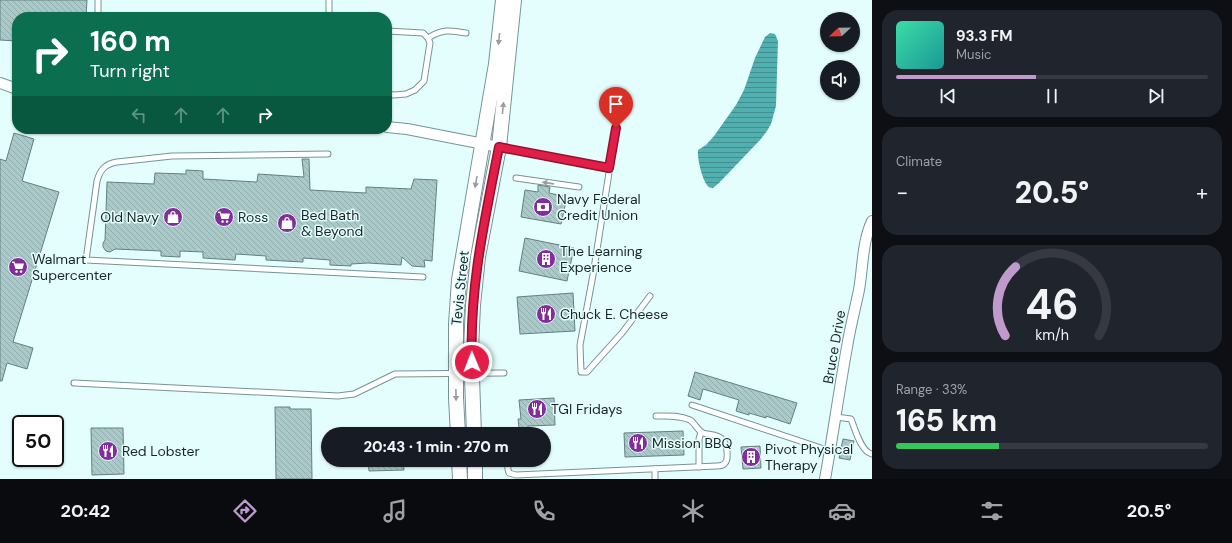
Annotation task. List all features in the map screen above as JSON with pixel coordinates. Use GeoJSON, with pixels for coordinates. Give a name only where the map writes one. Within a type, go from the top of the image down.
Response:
{"type":"FeatureCollection","features":[{"type":"Feature","properties":{"kind":"main road","name":"Tevis Street"},"geometry":{"type":"LineString","coordinates":[[458,427],[456,324],[459,280],[496,64],[503,0]]}},
{"type":"Feature","properties":{"kind":"main road","name":"Tevis Street"},"geometry":{"type":"LineString","coordinates":[[474,427],[472,341],[475,280],[499,147],[514,0]]}},
{"type":"Feature","properties":{"kind":"main road"},"geometry":{"type":"LineString","coordinates":[[459,467],[460,479]]}},
{"type":"Feature","properties":{"kind":"main road"},"geometry":{"type":"LineString","coordinates":[[475,467],[476,479]]}},
{"type":"Feature","properties":{"kind":"street"},"geometry":{"type":"LineString","coordinates":[[0,84],[12,88]]}},
{"type":"Feature","properties":{"kind":"street"},"geometry":{"type":"LineString","coordinates":[[392,128],[407,129],[499,147]]}},
{"type":"Feature","properties":{"kind":"street","name":"Bruce Drive"},"geometry":{"type":"LineString","coordinates":[[825,479],[847,346],[859,289],[863,257],[869,227],[872,221]]}},
{"type":"Feature","properties":{"kind":"lane"},"geometry":{"type":"LineString","coordinates":[[98,0],[98,12]]}},
{"type":"Feature","properties":{"kind":"lane"},"geometry":{"type":"LineString","coordinates":[[329,0],[329,12]]}},
{"type":"Feature","properties":{"kind":"lane"},"geometry":{"type":"LineString","coordinates":[[392,31],[423,33],[428,38],[430,43],[424,81],[415,90],[406,94],[392,95]]}},
{"type":"Feature","properties":{"kind":"lane"},"geometry":{"type":"LineString","coordinates":[[428,38],[436,32],[446,31],[466,33]]}},
{"type":"Feature","properties":{"kind":"lane"},"geometry":{"type":"LineString","coordinates":[[616,128],[580,345],[581,372],[587,372],[622,333],[650,296]]}},
{"type":"Feature","properties":{"kind":"lane"},"geometry":{"type":"LineString","coordinates":[[499,147],[609,168]]}},
{"type":"Feature","properties":{"kind":"lane"},"geometry":{"type":"LineString","coordinates":[[328,154],[172,156],[108,164],[101,171],[97,181],[86,260],[423,277]]}},
{"type":"Feature","properties":{"kind":"lane"},"geometry":{"type":"LineString","coordinates":[[516,178],[579,188]]}},
{"type":"Feature","properties":{"kind":"lane"},"geometry":{"type":"LineString","coordinates":[[74,383],[338,396],[354,394],[395,374],[504,374]]}},
{"type":"Feature","properties":{"kind":"lane"},"geometry":{"type":"LineString","coordinates":[[692,405],[830,451]]}},
{"type":"Feature","properties":{"kind":"lane"},"geometry":{"type":"LineString","coordinates":[[508,467],[510,474],[513,475],[721,466],[726,462],[726,446],[725,442],[721,438],[702,432],[694,423],[684,418],[677,416],[656,416]]}},
{"type":"Feature","properties":{"kind":"lane"},"geometry":{"type":"LineString","coordinates":[[836,417],[851,419],[863,448],[872,454]]}},
{"type":"Feature","properties":{"kind":"lane"},"geometry":{"type":"LineString","coordinates":[[699,467],[699,439],[702,432]]}},
{"type":"Feature","properties":{"kind":"lane"},"geometry":{"type":"LineString","coordinates":[[655,469],[655,479]]}},
{"type":"Feature","properties":{"kind":"water"},"geometry":{"type":"Polygon","coordinates":[[[770,33],[775,34],[778,41],[776,106],[771,124],[760,140],[719,183],[713,188],[709,187],[705,182],[702,173],[698,158],[698,150],[706,145],[714,136],[736,105],[744,90],[755,58],[765,37],[770,33]]]}},
{"type":"Feature","properties":{"kind":"building"},"geometry":{"type":"Polygon","coordinates":[[[0,0],[87,0],[86,12],[12,12],[12,41],[0,40],[0,0]]]}},
{"type":"Feature","properties":{"kind":"building","name":"Walmart Supercenter"},"geometry":{"type":"Polygon","coordinates":[[[14,134],[34,139],[22,181],[59,192],[13,342],[33,348],[27,369],[7,363],[2,381],[0,381],[0,159],[6,161],[14,134]]]}},
{"type":"Feature","properties":{"kind":"building"},"geometry":{"type":"Polygon","coordinates":[[[302,159],[309,159],[310,190],[366,193],[366,187],[411,189],[414,179],[437,180],[432,261],[424,260],[425,267],[412,266],[402,257],[401,265],[368,263],[351,264],[351,266],[330,265],[330,260],[303,258],[303,262],[266,260],[266,256],[236,254],[235,260],[203,258],[203,252],[180,251],[180,257],[161,256],[161,251],[115,249],[110,252],[106,251],[103,247],[105,240],[107,182],[154,184],[155,173],[186,174],[186,170],[203,171],[203,179],[257,182],[258,174],[304,177],[302,159]]]}},
{"type":"Feature","properties":{"kind":"building","name":"Navy Federal Credit Union"},"geometry":{"type":"Polygon","coordinates":[[[538,185],[550,187],[549,193],[567,197],[561,224],[521,217],[525,190],[538,192],[538,185]]]}},
{"type":"Feature","properties":{"kind":"building","name":"The Learning Experience"},"geometry":{"type":"Polygon","coordinates":[[[525,238],[574,248],[567,281],[519,271],[525,238]]]}},
{"type":"Feature","properties":{"kind":"building","name":"Chuck E. Cheese"},"geometry":{"type":"Polygon","coordinates":[[[573,293],[575,331],[520,334],[517,297],[573,293]]]}},
{"type":"Feature","properties":{"kind":"building"},"geometry":{"type":"Polygon","coordinates":[[[695,372],[797,403],[790,424],[766,416],[766,418],[736,411],[739,400],[703,389],[700,400],[688,396],[695,372]]]}},
{"type":"Feature","properties":{"kind":"building","name":"TGI Fridays"},"geometry":{"type":"Polygon","coordinates":[[[554,398],[555,425],[519,427],[518,419],[521,419],[519,400],[554,398]]]}},
{"type":"Feature","properties":{"kind":"building"},"geometry":{"type":"Polygon","coordinates":[[[275,407],[311,409],[312,479],[276,479],[275,407]]]}},
{"type":"Feature","properties":{"kind":"building","name":"Red Lobster"},"geometry":{"type":"Polygon","coordinates":[[[91,428],[123,428],[124,474],[92,475],[91,428]]]}},
{"type":"Feature","properties":{"kind":"building"},"geometry":{"type":"Polygon","coordinates":[[[683,431],[684,455],[625,457],[624,433],[683,431]]]}},
{"type":"Feature","properties":{"kind":"building"},"geometry":{"type":"Polygon","coordinates":[[[843,439],[854,441],[850,460],[839,458],[843,439]]]}},
{"type":"Feature","properties":{"kind":"building","name":"Pivot Physical Therapy"},"geometry":{"type":"Polygon","coordinates":[[[760,446],[761,468],[743,469],[741,447],[760,446]]]}},
{"type":"Feature","properties":{"kind":"building"},"geometry":{"type":"Polygon","coordinates":[[[369,467],[404,467],[404,470],[369,471],[369,467]]]}},
{"type":"Feature","properties":{"kind":"place","name":"Navy Federal Credit Union"},"geometry":{"type":"Point","coordinates":[543,207]}},
{"type":"Feature","properties":{"kind":"place","name":"Old Navy"},"geometry":{"type":"Point","coordinates":[173,217]}},
{"type":"Feature","properties":{"kind":"place","name":"Ross"},"geometry":{"type":"Point","coordinates":[224,217]}},
{"type":"Feature","properties":{"kind":"place","name":"Bed Bath & Beyond"},"geometry":{"type":"Point","coordinates":[287,223]}},
{"type":"Feature","properties":{"kind":"place","name":"The Learning Experience"},"geometry":{"type":"Point","coordinates":[546,259]}},
{"type":"Feature","properties":{"kind":"place","name":"Walmart Supercenter"},"geometry":{"type":"Point","coordinates":[18,267]}},
{"type":"Feature","properties":{"kind":"place","name":"Chuck E. Cheese"},"geometry":{"type":"Point","coordinates":[546,314]}},
{"type":"Feature","properties":{"kind":"place","name":"TGI Fridays"},"geometry":{"type":"Point","coordinates":[537,409]}},
{"type":"Feature","properties":{"kind":"place","name":"Mission BBQ"},"geometry":{"type":"Point","coordinates":[638,443]}},
{"type":"Feature","properties":{"kind":"place","name":"Red Lobster"},"geometry":{"type":"Point","coordinates":[108,451]}},
{"type":"Feature","properties":{"kind":"place","name":"Pivot Physical Therapy"},"geometry":{"type":"Point","coordinates":[751,457]}},
{"type":"Feature","properties":{"kind":"route"},"geometry":{"type":"LineString","coordinates":[[472,362],[471,349],[475,280],[499,147],[609,168],[616,128]]}}]}
